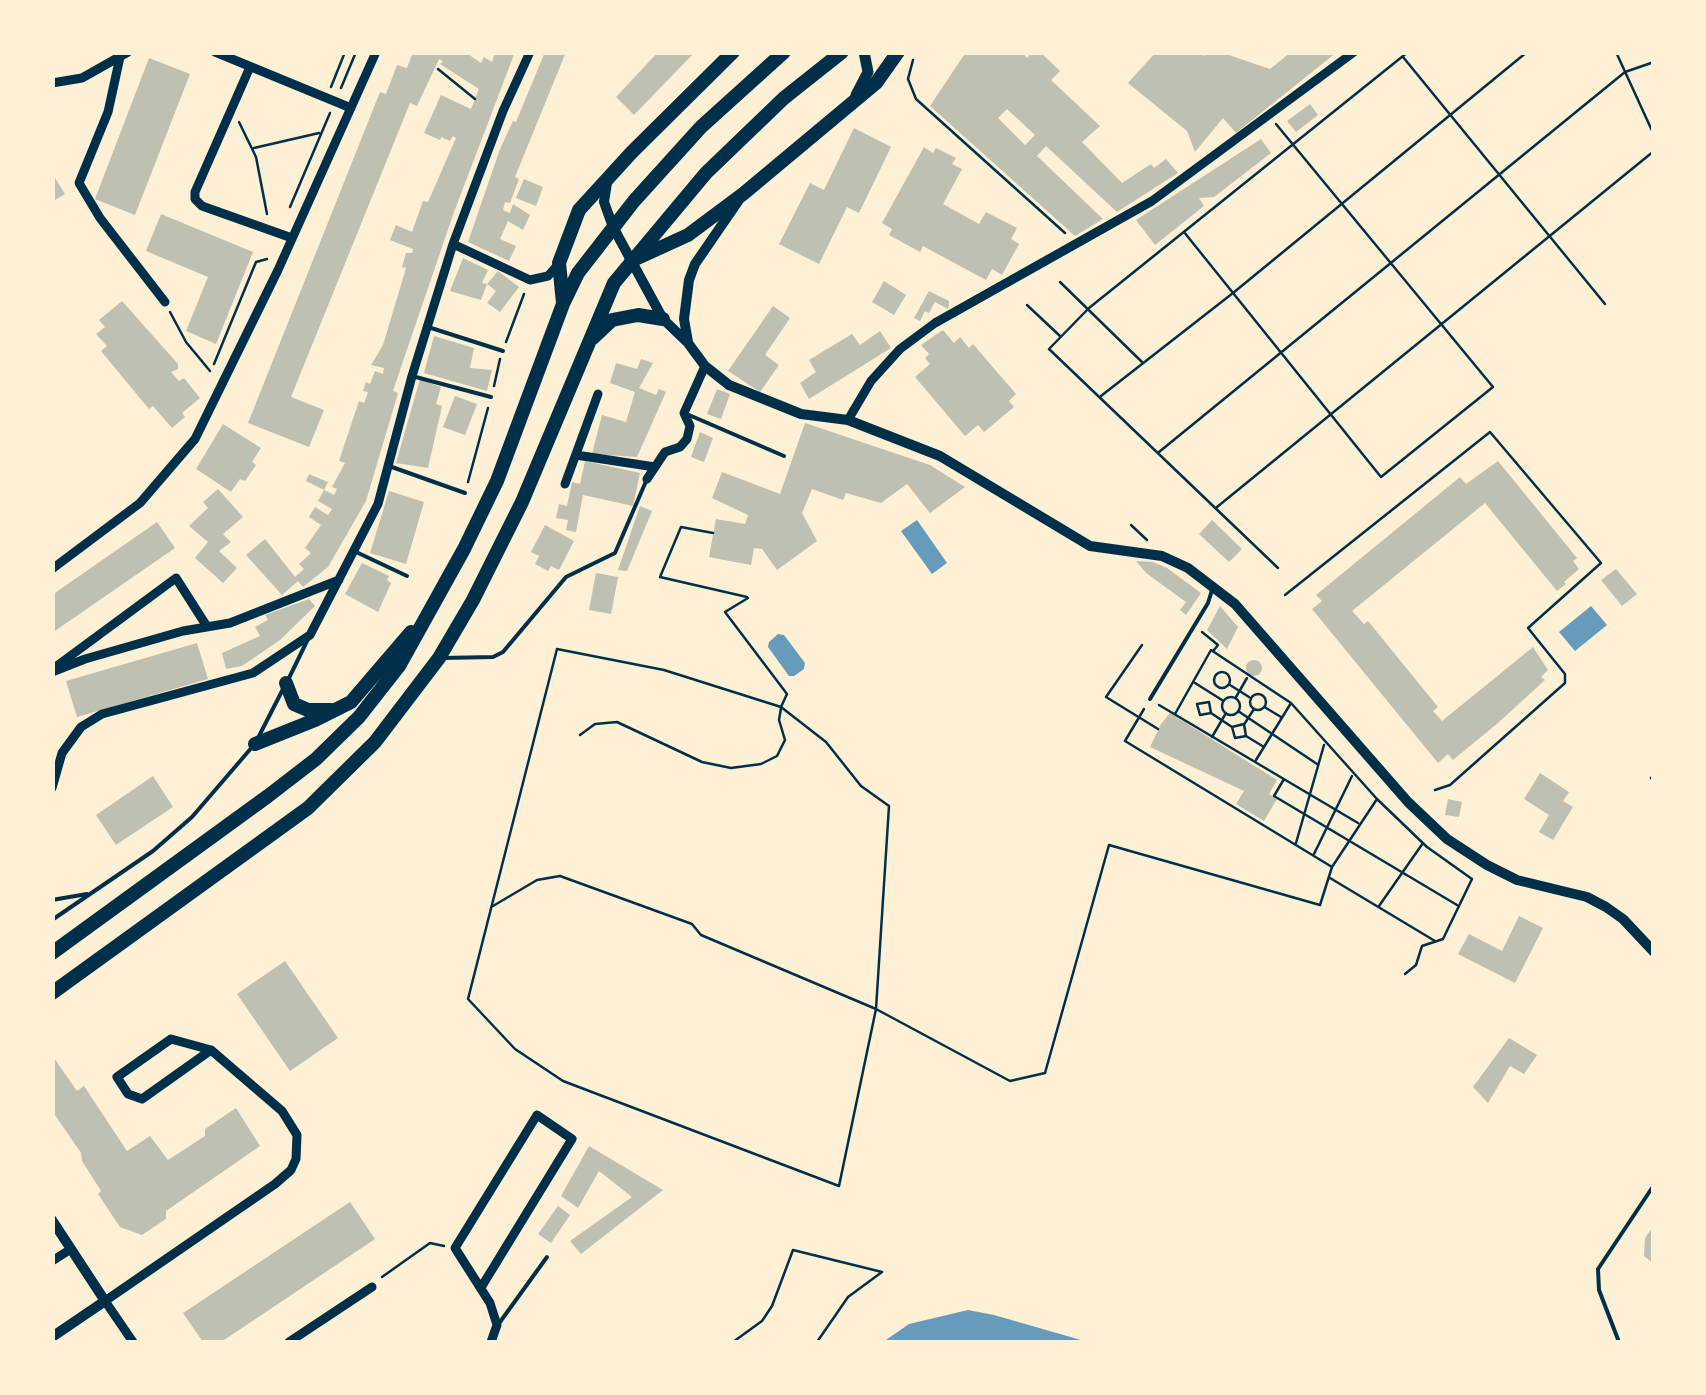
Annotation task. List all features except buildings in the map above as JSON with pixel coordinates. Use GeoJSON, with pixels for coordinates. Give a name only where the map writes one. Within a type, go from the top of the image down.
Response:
{"type":"FeatureCollection","features":[{"type":"Feature","properties":{"kind":"highway"},"geometry":{"type":"LineString","coordinates":[[564,304],[559,263],[580,210],[734,52]]}},
{"type":"Feature","properties":{"kind":"highway"},"geometry":{"type":"LineString","coordinates":[[52,953],[316,759],[360,717],[400,666],[497,481],[578,273],[613,227],[702,128],[784,52]]}},
{"type":"Feature","properties":{"kind":"highway"},"geometry":{"type":"LineString","coordinates":[[52,993],[308,808],[374,742],[439,658],[474,600],[522,502],[606,297],[630,261],[687,193],[737,142],[842,52]]}},
{"type":"Feature","properties":{"kind":"highway"},"geometry":{"type":"LineString","coordinates":[[630,261],[688,235],[743,194],[884,75],[902,52]]}},
{"type":"Feature","properties":{"kind":"highway"},"geometry":{"type":"LineString","coordinates":[[585,345],[612,320],[638,315],[663,319]]}},
{"type":"Feature","properties":{"kind":"highway"},"geometry":{"type":"LineString","coordinates":[[255,744],[337,710],[363,690],[431,608]]}},
{"type":"Feature","properties":{"kind":"highway"},"geometry":{"type":"LineString","coordinates":[[286,683],[294,704],[308,710],[337,710]]}},
{"type":"Feature","properties":{"kind":"main road"},"geometry":{"type":"LineString","coordinates":[[850,102],[868,72],[864,52]]}},
{"type":"Feature","properties":{"kind":"street"},"geometry":{"type":"LineString","coordinates":[[215,52],[351,108]]}},
{"type":"Feature","properties":{"kind":"street"},"geometry":{"type":"LineString","coordinates":[[52,568],[140,503],[195,440],[376,52]]}},
{"type":"Feature","properties":{"kind":"street"},"geometry":{"type":"LineString","coordinates":[[52,788],[62,753],[81,727],[102,714],[253,673],[310,635],[378,504],[453,244],[530,52]]}},
{"type":"Feature","properties":{"kind":"street"},"geometry":{"type":"LineString","coordinates":[[848,420],[871,381],[900,350],[935,323],[1152,201],[1354,52]]}},
{"type":"Feature","properties":{"kind":"street"},"geometry":{"type":"LineString","coordinates":[[52,83],[82,78],[124,55]]}},
{"type":"Feature","properties":{"kind":"street"},"geometry":{"type":"LineString","coordinates":[[124,55],[108,112],[79,184],[100,218],[165,302]]}},
{"type":"Feature","properties":{"kind":"street"},"geometry":{"type":"LineString","coordinates":[[250,66],[195,199],[202,206],[292,238]]}},
{"type":"Feature","properties":{"kind":"street"},"geometry":{"type":"LineString","coordinates":[[610,178],[604,202],[613,227],[663,319],[705,366],[729,385],[801,414],[848,420],[940,456],[1090,546],[1162,556],[1215,586],[1408,802],[1448,839],[1516,880],[1588,897],[1606,907],[1654,952]]}},
{"type":"Feature","properties":{"kind":"street"},"geometry":{"type":"LineString","coordinates":[[688,343],[684,319],[688,280],[743,194]]}},
{"type":"Feature","properties":{"kind":"street"},"geometry":{"type":"LineString","coordinates":[[453,244],[530,280],[548,276],[559,263]]}},
{"type":"Feature","properties":{"kind":"street"},"geometry":{"type":"LineString","coordinates":[[647,479],[665,452],[685,444],[690,426],[684,413],[705,366]]}},
{"type":"Feature","properties":{"kind":"street"},"geometry":{"type":"LineString","coordinates":[[565,484],[598,394]]}},
{"type":"Feature","properties":{"kind":"street"},"geometry":{"type":"LineString","coordinates":[[576,455],[655,467]]}},
{"type":"Feature","properties":{"kind":"street"},"geometry":{"type":"LineString","coordinates":[[52,671],[176,578],[206,625]]}},
{"type":"Feature","properties":{"kind":"street"},"geometry":{"type":"LineString","coordinates":[[52,671],[85,658],[206,625],[230,624],[339,580]]}},
{"type":"Feature","properties":{"kind":"street"},"geometry":{"type":"LineString","coordinates":[[52,1338],[291,1170],[296,1159],[297,1135],[282,1111],[211,1050],[171,1039],[116,1077],[128,1094],[142,1099],[211,1050]]}},
{"type":"Feature","properties":{"kind":"street"},"geometry":{"type":"LineString","coordinates":[[482,1286],[572,1139],[537,1115],[455,1248],[482,1286],[497,1325],[492,1342]]}},
{"type":"Feature","properties":{"kind":"street"},"geometry":{"type":"LineString","coordinates":[[54,1225],[133,1342]]}},
{"type":"Feature","properties":{"kind":"street"},"geometry":{"type":"LineString","coordinates":[[52,1261],[71,1249]]}},
{"type":"Feature","properties":{"kind":"street"},"geometry":{"type":"LineString","coordinates":[[290,1342],[372,1287]]}},
{"type":"Feature","properties":{"kind":"lane"},"geometry":{"type":"LineString","coordinates":[[428,326],[503,351]]}},
{"type":"Feature","properties":{"kind":"lane"},"geometry":{"type":"LineString","coordinates":[[412,376],[490,398]]}},
{"type":"Feature","properties":{"kind":"lane"},"geometry":{"type":"LineString","coordinates":[[684,413],[784,456]]}},
{"type":"Feature","properties":{"kind":"lane"},"geometry":{"type":"LineString","coordinates":[[389,466],[465,493]]}},
{"type":"Feature","properties":{"kind":"lane"},"geometry":{"type":"LineString","coordinates":[[439,658],[493,657],[503,652],[566,577],[615,553],[647,479]]}},
{"type":"Feature","properties":{"kind":"lane"},"geometry":{"type":"LineString","coordinates":[[354,551],[408,576]]}},
{"type":"Feature","properties":{"kind":"lane"},"geometry":{"type":"LineString","coordinates":[[1150,699],[1215,586]]}},
{"type":"Feature","properties":{"kind":"lane"},"geometry":{"type":"LineString","coordinates":[[52,920],[153,851],[192,817],[255,744],[310,635]]}},
{"type":"Feature","properties":{"kind":"lane"},"geometry":{"type":"LineString","coordinates":[[52,897],[92,893]]}},
{"type":"Feature","properties":{"kind":"lane"},"geometry":{"type":"LineString","coordinates":[[1618,1342],[1599,1290],[1598,1269],[1654,1185]]}},
{"type":"Feature","properties":{"kind":"lane"},"geometry":{"type":"LineString","coordinates":[[497,1325],[547,1257]]}},
{"type":"Feature","properties":{"kind":"path"},"geometry":{"type":"LineString","coordinates":[[221,384],[214,364],[256,262],[271,258],[275,232],[321,132],[344,52]]}},
{"type":"Feature","properties":{"kind":"path"},"geometry":{"type":"LineString","coordinates":[[331,100],[356,52]]}},
{"type":"Feature","properties":{"kind":"path"},"geometry":{"type":"LineString","coordinates":[[902,52],[913,58],[908,79],[916,99],[1077,244]]}},
{"type":"Feature","properties":{"kind":"path"},"geometry":{"type":"LineString","coordinates":[[1278,568],[1050,349],[1089,308],[1408,52]]}},
{"type":"Feature","properties":{"kind":"path"},"geometry":{"type":"LineString","coordinates":[[1100,397],[1527,52]]}},
{"type":"Feature","properties":{"kind":"path"},"geometry":{"type":"LineString","coordinates":[[1616,52],[1654,135]]}},
{"type":"Feature","properties":{"kind":"path"},"geometry":{"type":"LineString","coordinates":[[1403,57],[1605,304]]}},
{"type":"Feature","properties":{"kind":"path"},"geometry":{"type":"LineString","coordinates":[[1158,452],[1625,72],[1654,62]]}},
{"type":"Feature","properties":{"kind":"path"},"geometry":{"type":"LineString","coordinates":[[438,69],[475,99]]}},
{"type":"Feature","properties":{"kind":"path"},"geometry":{"type":"LineString","coordinates":[[232,110],[252,148],[275,232]]}},
{"type":"Feature","properties":{"kind":"path"},"geometry":{"type":"LineString","coordinates":[[252,148],[343,126]]}},
{"type":"Feature","properties":{"kind":"path"},"geometry":{"type":"LineString","coordinates":[[1184,232],[1382,477],[1493,387],[1279,128]]}},
{"type":"Feature","properties":{"kind":"path"},"geometry":{"type":"LineString","coordinates":[[1216,508],[1654,151]]}},
{"type":"Feature","properties":{"kind":"path"},"geometry":{"type":"LineString","coordinates":[[1060,282],[1143,363]]}},
{"type":"Feature","properties":{"kind":"path"},"geometry":{"type":"LineString","coordinates":[[165,302],[186,342],[221,384]]}},
{"type":"Feature","properties":{"kind":"path"},"geometry":{"type":"LineString","coordinates":[[1027,305],[1061,337]]}},
{"type":"Feature","properties":{"kind":"path"},"geometry":{"type":"LineString","coordinates":[[1285,595],[1490,432],[1601,563],[1528,628],[1564,674],[1564,683],[1450,785],[1435,790]]}},
{"type":"Feature","properties":{"kind":"path"},"geometry":{"type":"LineString","coordinates":[[580,734],[595,724],[617,722],[702,762],[731,768],[761,764],[777,756],[785,740],[779,720],[787,694],[725,612],[748,598],[660,577],[681,526],[714,533]]}},
{"type":"Feature","properties":{"kind":"path"},"geometry":{"type":"LineString","coordinates":[[1175,714],[1218,644],[1205,634]]}},
{"type":"Feature","properties":{"kind":"path"},"geometry":{"type":"LineString","coordinates":[[1142,645],[1106,697],[1158,728]]}},
{"type":"Feature","properties":{"kind":"path"},"geometry":{"type":"LineString","coordinates":[[557,649],[664,670],[781,707],[826,742],[861,786],[889,806],[876,1009],[839,1186],[563,1081],[515,1049],[468,999],[557,649]]}},
{"type":"Feature","properties":{"kind":"path"},"geometry":{"type":"LineString","coordinates":[[1213,652],[1290,703],[1423,844],[1472,879],[1445,937],[1422,946],[1416,964],[1406,974]]}},
{"type":"Feature","properties":{"kind":"path"},"geometry":{"type":"LineString","coordinates":[[1218,687],[1215,676],[1226,673],[1232,664]]}},
{"type":"Feature","properties":{"kind":"path"},"geometry":{"type":"LineString","coordinates":[[1226,673],[1229,684],[1252,698]]}},
{"type":"Feature","properties":{"kind":"path"},"geometry":{"type":"LineString","coordinates":[[1235,698],[1248,675]]}},
{"type":"Feature","properties":{"kind":"path"},"geometry":{"type":"LineString","coordinates":[[1194,682],[1223,701],[1226,713],[1212,736]]}},
{"type":"Feature","properties":{"kind":"path"},"geometry":{"type":"LineString","coordinates":[[1229,684],[1218,687],[1208,702],[1211,713],[1232,727],[1234,738],[1230,746]]}},
{"type":"Feature","properties":{"kind":"path"},"geometry":{"type":"LineString","coordinates":[[1265,707],[1263,696],[1268,688]]}},
{"type":"Feature","properties":{"kind":"path"},"geometry":{"type":"LineString","coordinates":[[1285,699],[1290,692]]}},
{"type":"Feature","properties":{"kind":"path"},"geometry":{"type":"LineString","coordinates":[[1185,696],[1197,704],[1200,716]]}},
{"type":"Feature","properties":{"kind":"path"},"geometry":{"type":"LineString","coordinates":[[1252,698],[1263,696]]}},
{"type":"Feature","properties":{"kind":"path"},"geometry":{"type":"LineString","coordinates":[[1223,701],[1235,698],[1240,704],[1238,711],[1226,713]]}},
{"type":"Feature","properties":{"kind":"path"},"geometry":{"type":"LineString","coordinates":[[1252,698],[1254,709],[1244,724],[1246,736],[1264,747]]}},
{"type":"Feature","properties":{"kind":"path"},"geometry":{"type":"LineString","coordinates":[[1150,699],[1125,741],[1332,867]]}},
{"type":"Feature","properties":{"kind":"path"},"geometry":{"type":"LineString","coordinates":[[1197,704],[1208,702]]}},
{"type":"Feature","properties":{"kind":"path"},"geometry":{"type":"LineString","coordinates":[[1255,761],[1290,703]]}},
{"type":"Feature","properties":{"kind":"path"},"geometry":{"type":"LineString","coordinates":[[1254,709],[1265,707],[1282,717]]}},
{"type":"Feature","properties":{"kind":"path"},"geometry":{"type":"LineString","coordinates":[[1170,711],[1360,824]]}},
{"type":"Feature","properties":{"kind":"path"},"geometry":{"type":"LineString","coordinates":[[1238,711],[1318,765]]}},
{"type":"Feature","properties":{"kind":"path"},"geometry":{"type":"LineString","coordinates":[[1194,724],[1200,716],[1211,713]]}},
{"type":"Feature","properties":{"kind":"path"},"geometry":{"type":"LineString","coordinates":[[1232,727],[1244,724]]}},
{"type":"Feature","properties":{"kind":"path"},"geometry":{"type":"LineString","coordinates":[[1234,738],[1246,736]]}},
{"type":"Feature","properties":{"kind":"path"},"geometry":{"type":"LineString","coordinates":[[1296,844],[1324,742]]}},
{"type":"Feature","properties":{"kind":"path"},"geometry":{"type":"LineString","coordinates":[[1314,856],[1353,773]]}},
{"type":"Feature","properties":{"kind":"path"},"geometry":{"type":"LineString","coordinates":[[1654,775],[1654,782]]}},
{"type":"Feature","properties":{"kind":"path"},"geometry":{"type":"LineString","coordinates":[[1284,779],[1274,796],[1458,906]]}},
{"type":"Feature","properties":{"kind":"path"},"geometry":{"type":"LineString","coordinates":[[492,907],[537,880],[560,876],[692,924],[701,935],[876,1009],[1010,1081],[1045,1073],[1109,844],[1320,905],[1332,867],[1378,799]]}},
{"type":"Feature","properties":{"kind":"path"},"geometry":{"type":"LineString","coordinates":[[1378,907],[1423,844]]}},
{"type":"Feature","properties":{"kind":"path"},"geometry":{"type":"LineString","coordinates":[[1329,877],[1436,942]]}},
{"type":"Feature","properties":{"kind":"path"},"geometry":{"type":"LineString","coordinates":[[372,1287],[430,1243],[455,1248]]}},
{"type":"Feature","properties":{"kind":"path"},"geometry":{"type":"LineString","coordinates":[[733,1342],[762,1320],[772,1306],[793,1250],[882,1272],[848,1297],[817,1342]]}},
{"type":"Feature","properties":{"kind":"water"},"geometry":{"type":"Polygon","coordinates":[[[917,520],[947,563],[932,574],[901,531],[917,520]]]}},
{"type":"Feature","properties":{"kind":"water"},"geometry":{"type":"Polygon","coordinates":[[[1591,606],[1607,625],[1575,651],[1559,632],[1591,606]]]}},
{"type":"Feature","properties":{"kind":"water"},"geometry":{"type":"Polygon","coordinates":[[[778,634],[784,635],[805,663],[804,669],[794,676],[789,676],[768,647],[778,634]]]}},
{"type":"Feature","properties":{"kind":"water"},"geometry":{"type":"Polygon","coordinates":[[[968,1310],[1088,1342],[883,1342],[909,1324],[968,1310]]]}}]}
